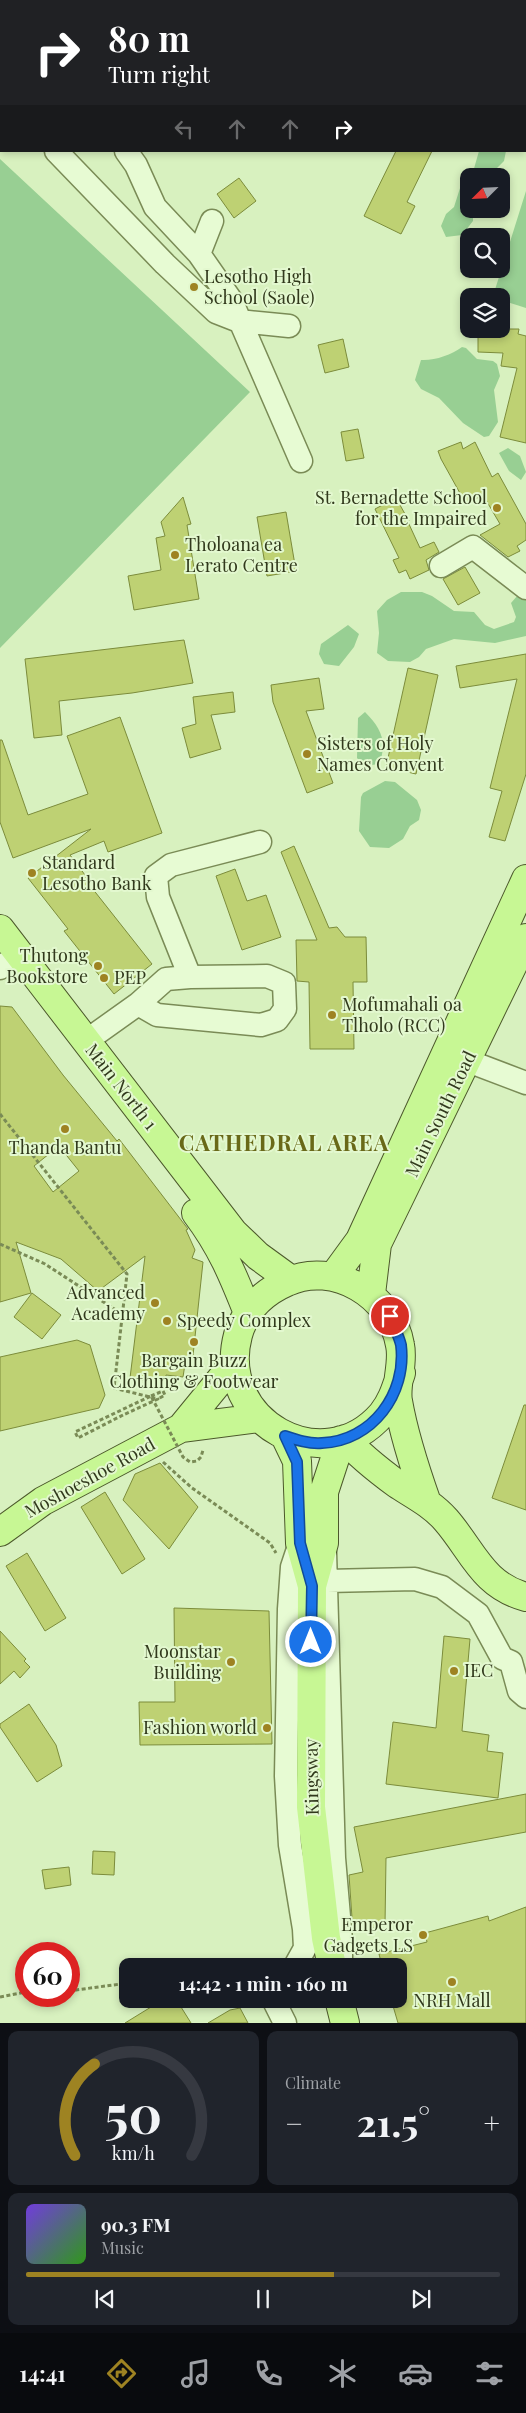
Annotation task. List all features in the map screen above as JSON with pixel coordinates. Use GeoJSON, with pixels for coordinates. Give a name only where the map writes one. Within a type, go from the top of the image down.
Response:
{"type":"FeatureCollection","features":[{"type":"Feature","properties":{"kind":"main road","name":"Main South Road"},"geometry":{"type":"LineString","coordinates":[[333,1277],[360,1240],[526,879]]}},
{"type":"Feature","properties":{"kind":"main road","name":"Main North 1"},"geometry":{"type":"LineString","coordinates":[[0,929],[234,1232],[258,1256],[291,1280]]}},
{"type":"Feature","properties":{"kind":"main road","name":"Main South Road"},"geometry":{"type":"LineString","coordinates":[[371,1294],[377,1244],[468,1061],[526,938]]}},
{"type":"Feature","properties":{"kind":"main road","name":"Main North 1"},"geometry":{"type":"LineString","coordinates":[[1,963],[215,1239],[231,1269],[248,1313]]}},
{"type":"Feature","properties":{"kind":"main road"},"geometry":{"type":"LineString","coordinates":[[401,1373],[394,1395],[382,1414],[347,1443],[303,1442],[285,1436],[258,1418],[246,1401],[240,1388],[235,1362],[236,1345],[248,1313],[260,1299],[274,1288],[291,1280],[312,1276],[333,1277],[353,1283],[371,1294],[390,1316],[400,1344],[401,1373],[397,1397],[402,1427],[427,1503]]}},
{"type":"Feature","properties":{"kind":"main road","name":"Moshoeshoe Road"},"geometry":{"type":"LineString","coordinates":[[183,1441],[235,1362]]}},
{"type":"Feature","properties":{"kind":"main road","name":"Moshoeshoe Road"},"geometry":{"type":"LineString","coordinates":[[0,1532],[43,1501],[183,1441],[258,1418]]}},
{"type":"Feature","properties":{"kind":"main road","name":"Kingsway"},"geometry":{"type":"LineString","coordinates":[[285,1436],[297,1462],[301,1547],[319,1584],[311,1807],[326,1938],[330,1958]]}},
{"type":"Feature","properties":{"kind":"main road"},"geometry":{"type":"LineString","coordinates":[[347,1443],[446,1519],[482,1571],[503,1587],[526,1597]]}},
{"type":"Feature","properties":{"kind":"main road","name":"Kingsway"},"geometry":{"type":"LineString","coordinates":[[301,1547],[347,1443]]}},
{"type":"Feature","properties":{"kind":"street"},"geometry":{"type":"LineString","coordinates":[[57,152],[178,276],[216,312],[239,321],[289,326]]}},
{"type":"Feature","properties":{"kind":"street"},"geometry":{"type":"LineString","coordinates":[[127,152],[136,166],[155,207],[199,254],[231,300],[301,461]]}},
{"type":"Feature","properties":{"kind":"street"},"geometry":{"type":"LineString","coordinates":[[199,254],[212,221]]}},
{"type":"Feature","properties":{"kind":"street"},"geometry":{"type":"LineString","coordinates":[[441,566],[473,547],[526,588]]}},
{"type":"Feature","properties":{"kind":"street"},"geometry":{"type":"LineString","coordinates":[[190,977],[158,897],[156,876],[171,865],[260,842]]}},
{"type":"Feature","properties":{"kind":"street"},"geometry":{"type":"LineString","coordinates":[[86,1041],[138,1004],[166,979],[267,976],[284,983],[285,1009],[277,1020],[262,1025],[157,1015],[138,1004]]}},
{"type":"Feature","properties":{"kind":"street"},"geometry":{"type":"LineString","coordinates":[[468,1061],[526,1083]]}},
{"type":"Feature","properties":{"kind":"street"},"geometry":{"type":"LineString","coordinates":[[299,1958],[305,1948],[304,1929],[290,1845],[286,1776],[289,1609],[292,1567],[301,1547]]}},
{"type":"Feature","properties":{"kind":"street"},"geometry":{"type":"LineString","coordinates":[[341,1958],[342,1940],[334,1858],[319,1584],[415,1579],[442,1587],[478,1614],[502,1658],[519,1656],[519,1691],[526,1698]]}},
{"type":"Feature","properties":{"kind":"street"},"geometry":{"type":"LineString","coordinates":[[278,2008],[285,2023]]}},
{"type":"Feature","properties":{"kind":"path"},"geometry":{"type":"LineString","coordinates":[[0,1114],[127,1274],[114,1388],[158,1399]]}},
{"type":"Feature","properties":{"kind":"path"},"geometry":{"type":"LineString","coordinates":[[0,1244],[46,1264],[122,1314]]}},
{"type":"Feature","properties":{"kind":"path"},"geometry":{"type":"LineString","coordinates":[[163,1391],[165,1395],[78,1438],[75,1432],[151,1396],[163,1391]]}},
{"type":"Feature","properties":{"kind":"path"},"geometry":{"type":"LineString","coordinates":[[151,1396],[183,1457],[190,1462],[196,1461],[201,1457],[203,1450],[183,1441]]}},
{"type":"Feature","properties":{"kind":"path"},"geometry":{"type":"LineString","coordinates":[[161,1461],[192,1488],[270,1543],[301,1547]]}},
{"type":"Feature","properties":{"kind":"path"},"geometry":{"type":"LineString","coordinates":[[80,1989],[119,1984]]}},
{"type":"Feature","properties":{"kind":"path"},"geometry":{"type":"LineString","coordinates":[[0,1997],[15,1994]]}},
{"type":"Feature","properties":{"kind":"green space"},"geometry":{"type":"Polygon","coordinates":[[[479,152],[506,152],[504,161],[497,168],[474,168],[479,152]]]}},
{"type":"Feature","properties":{"kind":"green space"},"geometry":{"type":"Polygon","coordinates":[[[0,159],[250,392],[0,648],[0,159]]]}},
{"type":"Feature","properties":{"kind":"green space"},"geometry":{"type":"Polygon","coordinates":[[[460,188],[460,218],[473,218],[473,221],[468,228],[460,228],[460,235],[446,237],[441,226],[446,214],[454,207],[460,188]]]}},
{"type":"Feature","properties":{"kind":"green space"},"geometry":{"type":"Polygon","coordinates":[[[526,191],[526,308],[510,303],[510,288],[496,288],[499,278],[510,278],[510,242],[526,191]]]}},
{"type":"Feature","properties":{"kind":"green space"},"geometry":{"type":"Polygon","coordinates":[[[462,347],[466,348],[477,359],[493,361],[497,364],[500,376],[494,390],[498,422],[489,436],[484,437],[463,423],[439,398],[421,389],[415,380],[421,360],[442,357],[462,347]]]}},
{"type":"Feature","properties":{"kind":"green space"},"geometry":{"type":"Polygon","coordinates":[[[508,448],[520,456],[526,472],[521,480],[509,471],[499,453],[508,448]]]}},
{"type":"Feature","properties":{"kind":"green space"},"geometry":{"type":"Polygon","coordinates":[[[401,592],[422,592],[432,596],[454,611],[474,612],[485,625],[494,629],[514,622],[516,617],[511,603],[518,595],[526,592],[526,636],[495,643],[454,639],[426,649],[419,657],[410,662],[388,661],[377,653],[379,633],[377,611],[387,600],[401,592]]]}},
{"type":"Feature","properties":{"kind":"green space"},"geometry":{"type":"Polygon","coordinates":[[[348,625],[359,634],[354,647],[339,666],[324,664],[319,654],[321,644],[348,625]]]}},
{"type":"Feature","properties":{"kind":"green space"},"geometry":{"type":"Polygon","coordinates":[[[365,712],[379,730],[383,749],[379,764],[364,766],[357,758],[358,718],[365,712]]]}},
{"type":"Feature","properties":{"kind":"green space"},"geometry":{"type":"Polygon","coordinates":[[[385,781],[395,782],[417,800],[421,810],[419,820],[410,826],[403,839],[389,848],[370,847],[359,831],[361,797],[363,793],[385,781]]]}},
{"type":"Feature","properties":{"kind":"building"},"geometry":{"type":"Polygon","coordinates":[[[396,152],[432,152],[407,202],[415,206],[401,234],[364,216],[396,152]]]}},
{"type":"Feature","properties":{"kind":"building"},"geometry":{"type":"Polygon","coordinates":[[[239,178],[256,201],[234,218],[217,194],[239,178]]]}},
{"type":"Feature","properties":{"kind":"building"},"geometry":{"type":"Polygon","coordinates":[[[510,329],[519,329],[518,334],[526,336],[526,443],[500,437],[517,368],[501,366],[503,353],[478,352],[478,338],[510,338],[510,329]]]}},
{"type":"Feature","properties":{"kind":"building"},"geometry":{"type":"Polygon","coordinates":[[[343,339],[349,367],[325,373],[318,345],[343,339]]]}},
{"type":"Feature","properties":{"kind":"building"},"geometry":{"type":"Polygon","coordinates":[[[358,429],[364,458],[346,461],[341,432],[358,429]]]}},
{"type":"Feature","properties":{"kind":"building"},"geometry":{"type":"Polygon","coordinates":[[[461,442],[463,449],[475,442],[492,477],[498,473],[526,524],[526,540],[517,546],[520,551],[508,557],[480,535],[500,524],[483,495],[466,504],[441,459],[438,451],[461,442]]]}},
{"type":"Feature","properties":{"kind":"building","name":"Tholoana ea Lerato Centre"},"geometry":{"type":"Polygon","coordinates":[[[183,497],[191,524],[187,525],[199,599],[134,610],[128,576],[161,570],[156,538],[165,536],[161,522],[183,497]]]}},
{"type":"Feature","properties":{"kind":"building"},"geometry":{"type":"Polygon","coordinates":[[[396,498],[409,521],[420,548],[434,542],[439,552],[426,560],[429,570],[410,579],[406,570],[399,573],[393,560],[399,558],[375,509],[396,498]]]}},
{"type":"Feature","properties":{"kind":"building"},"geometry":{"type":"Polygon","coordinates":[[[286,512],[296,571],[267,576],[257,517],[286,512]]]}},
{"type":"Feature","properties":{"kind":"building"},"geometry":{"type":"Polygon","coordinates":[[[465,567],[480,593],[458,605],[443,579],[465,567]]]}},
{"type":"Feature","properties":{"kind":"building"},"geometry":{"type":"Polygon","coordinates":[[[184,640],[193,683],[132,693],[59,701],[62,735],[34,738],[25,659],[184,640]]]}},
{"type":"Feature","properties":{"kind":"building"},"geometry":{"type":"Polygon","coordinates":[[[526,654],[526,774],[505,841],[489,837],[502,791],[490,788],[517,679],[460,688],[456,666],[526,654]]]}},
{"type":"Feature","properties":{"kind":"building"},"geometry":{"type":"Polygon","coordinates":[[[408,668],[438,675],[416,774],[386,767],[408,668]]]}},
{"type":"Feature","properties":{"kind":"building"},"geometry":{"type":"Polygon","coordinates":[[[319,678],[324,709],[306,711],[333,783],[307,793],[273,702],[271,685],[319,678]]]}},
{"type":"Feature","properties":{"kind":"building"},"geometry":{"type":"Polygon","coordinates":[[[233,692],[235,712],[211,715],[221,749],[190,758],[182,728],[196,724],[193,697],[233,692]]]}},
{"type":"Feature","properties":{"kind":"building"},"geometry":{"type":"Polygon","coordinates":[[[120,717],[162,833],[108,852],[104,841],[70,855],[94,887],[92,888],[152,964],[114,994],[64,931],[68,929],[28,878],[91,829],[13,858],[0,822],[0,740],[2,740],[28,815],[88,794],[67,736],[120,717]]]}},
{"type":"Feature","properties":{"kind":"building","name":"Mofumahali oa Tlholo (RCC)"},"geometry":{"type":"Polygon","coordinates":[[[294,846],[329,928],[337,927],[345,937],[366,937],[367,982],[353,982],[354,1049],[310,1049],[309,982],[297,981],[296,940],[317,940],[281,852],[294,846]]]}},
{"type":"Feature","properties":{"kind":"building"},"geometry":{"type":"Polygon","coordinates":[[[235,869],[247,901],[266,895],[281,937],[242,950],[216,876],[235,869]]]}},
{"type":"Feature","properties":{"kind":"building"},"geometry":{"type":"Polygon","coordinates":[[[0,1006],[12,1007],[63,1075],[117,1141],[119,1139],[188,1229],[186,1230],[195,1250],[192,1258],[203,1262],[192,1365],[185,1364],[183,1377],[166,1375],[165,1383],[130,1378],[145,1256],[98,1291],[61,1259],[16,1242],[31,1293],[0,1302],[0,1006]],[[59,1146],[34,1166],[53,1192],[79,1171],[59,1146]]]}},
{"type":"Feature","properties":{"kind":"building"},"geometry":{"type":"Polygon","coordinates":[[[32,1293],[61,1315],[42,1339],[14,1317],[32,1293]]]}},
{"type":"Feature","properties":{"kind":"building"},"geometry":{"type":"Polygon","coordinates":[[[77,1340],[90,1345],[105,1395],[99,1408],[0,1431],[0,1357],[77,1340]]]}},
{"type":"Feature","properties":{"kind":"building"},"geometry":{"type":"Polygon","coordinates":[[[524,1405],[526,1405],[526,1510],[492,1498],[524,1405]]]}},
{"type":"Feature","properties":{"kind":"building"},"geometry":{"type":"Polygon","coordinates":[[[160,1463],[198,1507],[169,1549],[123,1500],[135,1474],[160,1463]]]}},
{"type":"Feature","properties":{"kind":"building"},"geometry":{"type":"Polygon","coordinates":[[[105,1492],[145,1559],[122,1574],[81,1507],[105,1492]]]}},
{"type":"Feature","properties":{"kind":"building"},"geometry":{"type":"Polygon","coordinates":[[[27,1553],[66,1618],[45,1631],[6,1566],[27,1553]]]}},
{"type":"Feature","properties":{"kind":"building"},"geometry":{"type":"Polygon","coordinates":[[[174,1608],[269,1611],[272,1744],[140,1745],[139,1702],[175,1702],[174,1608]]]}},
{"type":"Feature","properties":{"kind":"building"},"geometry":{"type":"Polygon","coordinates":[[[0,1631],[26,1659],[24,1661],[30,1667],[20,1678],[14,1671],[0,1684],[0,1631]]]}},
{"type":"Feature","properties":{"kind":"building"},"geometry":{"type":"Polygon","coordinates":[[[444,1636],[470,1639],[462,1731],[489,1735],[487,1751],[503,1753],[498,1798],[386,1784],[393,1722],[436,1728],[444,1636]]]}},
{"type":"Feature","properties":{"kind":"building"},"geometry":{"type":"Polygon","coordinates":[[[29,1704],[56,1745],[62,1766],[37,1782],[0,1727],[0,1724],[29,1704]]]}},
{"type":"Feature","properties":{"kind":"building"},"geometry":{"type":"Polygon","coordinates":[[[526,1794],[526,1832],[386,1858],[385,1925],[353,1932],[349,1875],[363,1872],[354,1827],[526,1794]]]}},
{"type":"Feature","properties":{"kind":"building"},"geometry":{"type":"Polygon","coordinates":[[[93,1851],[115,1852],[114,1875],[92,1874],[93,1851]]]}},
{"type":"Feature","properties":{"kind":"building"},"geometry":{"type":"Polygon","coordinates":[[[69,1867],[71,1885],[45,1889],[42,1870],[69,1867]]]}},
{"type":"Feature","properties":{"kind":"building","name":"NRH Mall"},"geometry":{"type":"Polygon","coordinates":[[[526,1907],[526,2023],[398,2023],[394,2008],[407,2008],[407,1958],[380,1958],[379,1954],[427,1942],[425,1933],[488,1916],[489,1921],[526,1907]]]}},
{"type":"Feature","properties":{"kind":"building"},"geometry":{"type":"Polygon","coordinates":[[[149,2008],[182,2008],[191,2023],[125,2023],[149,2008]]]}},
{"type":"Feature","properties":{"kind":"building"},"geometry":{"type":"Polygon","coordinates":[[[240,2008],[248,2023],[208,2023],[230,2010],[240,2008]]]}},
{"type":"Feature","properties":{"kind":"place","name":"Lesotho High School (Saole)"},"geometry":{"type":"Point","coordinates":[194,287]}},
{"type":"Feature","properties":{"kind":"place","name":"St. Bernadette School for the Impaired"},"geometry":{"type":"Point","coordinates":[497,508]}},
{"type":"Feature","properties":{"kind":"place","name":"Tholoana ea Lerato Centre"},"geometry":{"type":"Point","coordinates":[175,555]}},
{"type":"Feature","properties":{"kind":"place","name":"Sisters of Holy Names Convent"},"geometry":{"type":"Point","coordinates":[307,754]}},
{"type":"Feature","properties":{"kind":"place","name":"Standard Lesotho Bank"},"geometry":{"type":"Point","coordinates":[32,873]}},
{"type":"Feature","properties":{"kind":"place","name":"Thutong Bookstore"},"geometry":{"type":"Point","coordinates":[98,966]}},
{"type":"Feature","properties":{"kind":"place","name":"PEP"},"geometry":{"type":"Point","coordinates":[104,978]}},
{"type":"Feature","properties":{"kind":"place","name":"Mofumahali oa Tlholo (RCC)"},"geometry":{"type":"Point","coordinates":[332,1015]}},
{"type":"Feature","properties":{"kind":"place","name":"Thanda Bantu"},"geometry":{"type":"Point","coordinates":[65,1129]}},
{"type":"Feature","properties":{"kind":"place","name":"Advanced Academy"},"geometry":{"type":"Point","coordinates":[155,1303]}},
{"type":"Feature","properties":{"kind":"place","name":"Speedy Complex"},"geometry":{"type":"Point","coordinates":[167,1321]}},
{"type":"Feature","properties":{"kind":"place","name":"Bargain Buzz Clothing & Footwear"},"geometry":{"type":"Point","coordinates":[194,1342]}},
{"type":"Feature","properties":{"kind":"place","name":"Moonstar Building"},"geometry":{"type":"Point","coordinates":[231,1662]}},
{"type":"Feature","properties":{"kind":"place","name":"IEC"},"geometry":{"type":"Point","coordinates":[454,1671]}},
{"type":"Feature","properties":{"kind":"place","name":"Fashion world"},"geometry":{"type":"Point","coordinates":[267,1728]}},
{"type":"Feature","properties":{"kind":"place","name":"Emperor Gadgets LS"},"geometry":{"type":"Point","coordinates":[423,1935]}},
{"type":"Feature","properties":{"kind":"place","name":"NRH Mall"},"geometry":{"type":"Point","coordinates":[452,1982]}},
{"type":"Feature","properties":{"kind":"district","name":"CATHEDRAL AREA"},"geometry":{"type":"Point","coordinates":[284,1143]}},
{"type":"Feature","properties":{"kind":"route"},"geometry":{"type":"LineString","coordinates":[[311,1642],[312,1586],[300,1543],[297,1462],[285,1436],[303,1442],[322,1443],[341,1440],[365,1429],[382,1414],[394,1395],[401,1373],[400,1344],[390,1316]]}}]}
